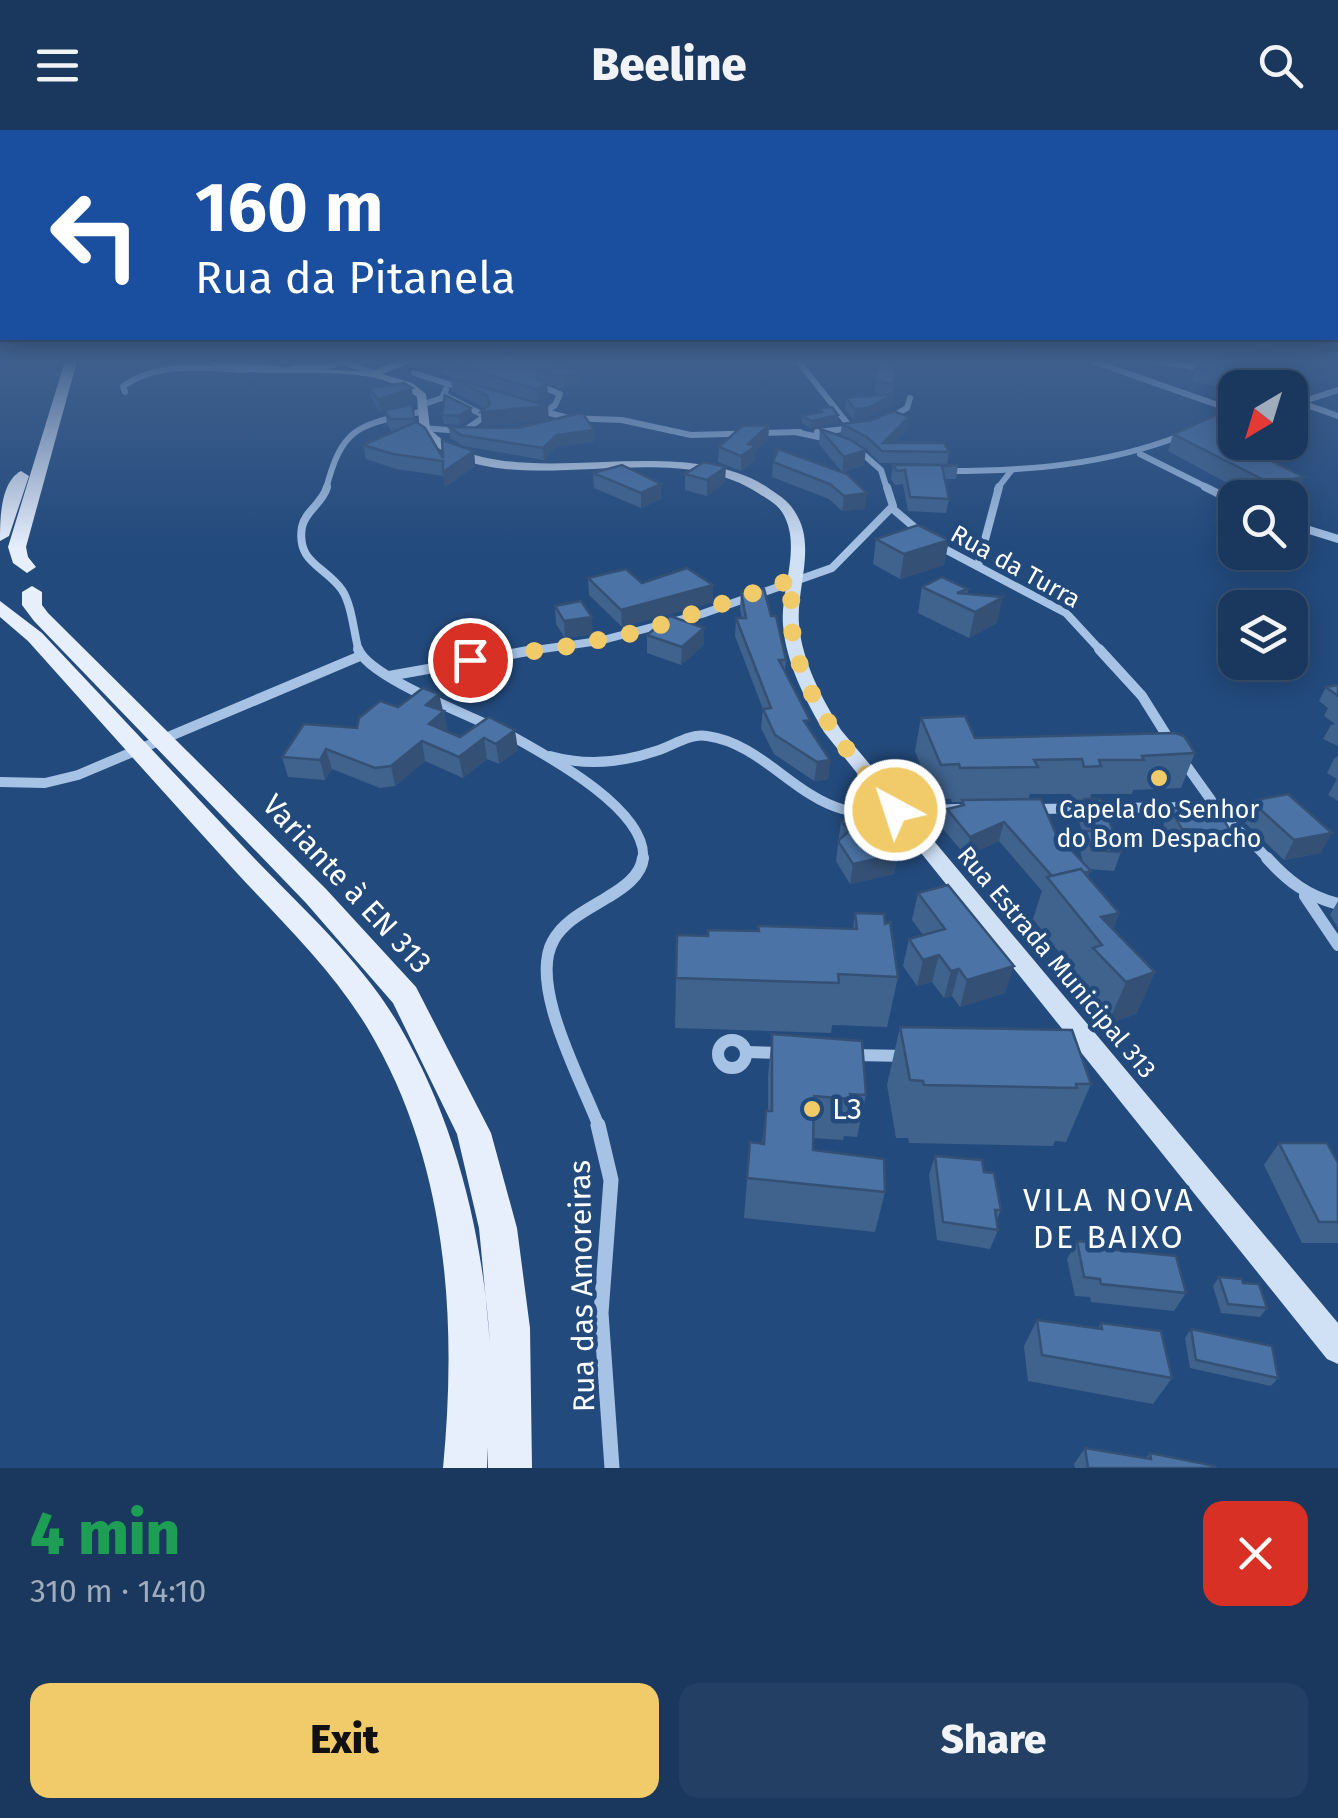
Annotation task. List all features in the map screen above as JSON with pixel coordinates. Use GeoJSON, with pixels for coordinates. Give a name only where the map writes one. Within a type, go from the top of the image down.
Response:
{"type":"FeatureCollection","features":[{"type":"Feature","properties":{"kind":"main road"},"geometry":{"type":"LineString","coordinates":[[0,536],[37,423]]}},
{"type":"Feature","properties":{"kind":"main road"},"geometry":{"type":"LineString","coordinates":[[29,580],[18,556],[20,536],[53,423]]}},
{"type":"Feature","properties":{"kind":"main road","name":"Rua Estrada Municipal 313"},"geometry":{"type":"LineString","coordinates":[[427,423],[433,442],[493,463],[660,462],[706,469],[749,482],[778,499],[794,520],[798,534],[790,613],[806,683],[833,732],[1094,1061],[1338,1348]]}},
{"type":"Feature","properties":{"kind":"main road"},"geometry":{"type":"LineString","coordinates":[[0,569],[29,580]]}},
{"type":"Feature","properties":{"kind":"main road"},"geometry":{"type":"LineString","coordinates":[[29,580],[0,605],[35,637],[330,955],[388,1034],[424,1108],[449,1178],[466,1290],[466,1468]]}},
{"type":"Feature","properties":{"kind":"main road","name":"Variante à EN 313"},"geometry":{"type":"LineString","coordinates":[[29,580],[32,605],[41,617],[316,896],[405,995],[424,1028],[474,1133],[498,1228],[510,1328],[510,1468]]}},
{"type":"Feature","properties":{"kind":"street"},"geometry":{"type":"LineString","coordinates":[[0,782],[45,783],[78,775],[360,656],[343,591],[307,560],[301,542],[303,521],[326,496],[335,454],[345,437],[373,423]]}},
{"type":"Feature","properties":{"kind":"street"},"geometry":{"type":"LineString","coordinates":[[446,423],[480,435]]}},
{"type":"Feature","properties":{"kind":"street"},"geometry":{"type":"LineString","coordinates":[[464,431],[475,423]]}},
{"type":"Feature","properties":{"kind":"street"},"geometry":{"type":"LineString","coordinates":[[558,426],[564,423]]}},
{"type":"Feature","properties":{"kind":"street"},"geometry":{"type":"LineString","coordinates":[[639,423],[702,436],[862,426]]}},
{"type":"Feature","properties":{"kind":"street"},"geometry":{"type":"LineString","coordinates":[[849,423],[851,428]]}},
{"type":"Feature","properties":{"kind":"street"},"geometry":{"type":"LineString","coordinates":[[932,470],[1011,471],[1089,464],[1140,454],[1195,430]]}},
{"type":"Feature","properties":{"kind":"street"},"geometry":{"type":"LineString","coordinates":[[389,676],[628,635],[702,614],[832,568],[893,508],[881,470],[859,448],[795,432]]}},
{"type":"Feature","properties":{"kind":"street"},"geometry":{"type":"LineString","coordinates":[[1140,454],[1218,493]]}},
{"type":"Feature","properties":{"kind":"street"},"geometry":{"type":"LineString","coordinates":[[881,470],[898,470]]}},
{"type":"Feature","properties":{"kind":"street"},"geometry":{"type":"LineString","coordinates":[[978,566],[997,490],[1011,471]]}},
{"type":"Feature","properties":{"kind":"street","name":"Rua da Turra"},"geometry":{"type":"LineString","coordinates":[[893,508],[928,539],[1054,605],[1095,640],[1156,716],[1212,800],[1215,812]]}},
{"type":"Feature","properties":{"kind":"street"},"geometry":{"type":"LineString","coordinates":[[1308,530],[1338,539]]}},
{"type":"Feature","properties":{"kind":"street","name":"Rua das Amoreiras"},"geometry":{"type":"LineString","coordinates":[[360,656],[389,676],[540,752],[625,812],[640,833],[645,850],[643,866],[631,882],[566,925],[551,945],[546,961],[560,1030],[595,1116],[611,1180],[602,1263],[612,1468]]}},
{"type":"Feature","properties":{"kind":"street"},"geometry":{"type":"LineString","coordinates":[[540,752],[575,762],[609,761],[652,753],[707,735],[755,757],[829,804],[857,812],[968,809]]}},
{"type":"Feature","properties":{"kind":"street"},"geometry":{"type":"LineString","coordinates":[[1024,809],[1190,807],[1215,812],[1304,895],[1338,945]]}},
{"type":"Feature","properties":{"kind":"street"},"geometry":{"type":"LineString","coordinates":[[1304,895],[1338,904]]}},
{"type":"Feature","properties":{"kind":"street"},"geometry":{"type":"LineString","coordinates":[[747,1052],[806,1054]]}},
{"type":"Feature","properties":{"kind":"street"},"geometry":{"type":"LineString","coordinates":[[845,1054],[931,1057]]}},
{"type":"Feature","properties":{"kind":"building"},"geometry":{"type":"Polygon","coordinates":[[[418,423],[443,458],[442,440],[474,451],[443,472],[443,461],[363,445],[418,423]]]}},
{"type":"Feature","properties":{"kind":"building"},"geometry":{"type":"Polygon","coordinates":[[[536,423],[589,423],[594,430],[557,435],[543,448],[461,435],[449,427],[517,428],[536,423]]]}},
{"type":"Feature","properties":{"kind":"building"},"geometry":{"type":"Polygon","coordinates":[[[903,423],[883,443],[944,443],[949,452],[882,451],[867,437],[842,424],[903,423]]]}},
{"type":"Feature","properties":{"kind":"building"},"geometry":{"type":"Polygon","coordinates":[[[1197,423],[1218,423],[1218,457],[1173,434],[1197,423]]]}},
{"type":"Feature","properties":{"kind":"building"},"geometry":{"type":"Polygon","coordinates":[[[769,425],[748,444],[756,446],[741,456],[719,447],[742,426],[769,425]]]}},
{"type":"Feature","properties":{"kind":"building"},"geometry":{"type":"Polygon","coordinates":[[[820,429],[849,439],[866,450],[844,457],[820,429]]]}},
{"type":"Feature","properties":{"kind":"building"},"geometry":{"type":"Polygon","coordinates":[[[778,449],[847,474],[867,493],[844,496],[830,484],[773,462],[778,449]]]}},
{"type":"Feature","properties":{"kind":"building"},"geometry":{"type":"Polygon","coordinates":[[[1224,460],[1269,460],[1304,477],[1264,480],[1224,460]]]}},
{"type":"Feature","properties":{"kind":"building"},"geometry":{"type":"Polygon","coordinates":[[[704,462],[726,467],[707,480],[685,474],[704,462]]]}},
{"type":"Feature","properties":{"kind":"building"},"geometry":{"type":"Polygon","coordinates":[[[622,465],[661,484],[641,493],[593,473],[622,465]]]}},
{"type":"Feature","properties":{"kind":"building"},"geometry":{"type":"Polygon","coordinates":[[[893,465],[958,465],[942,466],[949,499],[910,497],[905,470],[897,471],[893,465]]]}},
{"type":"Feature","properties":{"kind":"building"},"geometry":{"type":"Polygon","coordinates":[[[918,525],[949,540],[904,554],[876,539],[918,525]]]}},
{"type":"Feature","properties":{"kind":"building"},"geometry":{"type":"Polygon","coordinates":[[[687,568],[713,585],[621,610],[588,578],[626,569],[642,583],[687,568]]]}},
{"type":"Feature","properties":{"kind":"building"},"geometry":{"type":"Polygon","coordinates":[[[942,577],[968,589],[957,593],[1003,597],[975,612],[922,587],[942,577]]]}},
{"type":"Feature","properties":{"kind":"building"},"geometry":{"type":"Polygon","coordinates":[[[764,589],[771,616],[776,616],[786,660],[779,660],[810,720],[804,721],[830,760],[817,762],[775,735],[763,709],[771,708],[736,618],[746,618],[741,592],[764,589]]]}},
{"type":"Feature","properties":{"kind":"building"},"geometry":{"type":"Polygon","coordinates":[[[581,601],[592,617],[564,621],[555,606],[581,601]]]}},
{"type":"Feature","properties":{"kind":"building"},"geometry":{"type":"Polygon","coordinates":[[[670,616],[704,628],[682,647],[647,635],[670,616]]]}},
{"type":"Feature","properties":{"kind":"building"},"geometry":{"type":"Polygon","coordinates":[[[1338,685],[1338,696],[1326,687],[1338,685]]]}},
{"type":"Feature","properties":{"kind":"building"},"geometry":{"type":"Polygon","coordinates":[[[423,688],[439,694],[426,705],[444,711],[429,724],[460,737],[489,717],[515,730],[496,744],[484,738],[459,757],[422,741],[391,766],[375,768],[326,749],[320,760],[282,757],[304,724],[357,728],[359,718],[380,701],[398,707],[423,688]]]}},
{"type":"Feature","properties":{"kind":"building"},"geometry":{"type":"Polygon","coordinates":[[[965,716],[975,738],[1175,733],[1184,736],[1195,753],[1142,756],[1144,760],[1099,760],[1101,766],[1084,767],[1082,759],[1034,760],[1038,767],[941,765],[921,718],[965,716]]]}},
{"type":"Feature","properties":{"kind":"building"},"geometry":{"type":"Polygon","coordinates":[[[1288,794],[1332,833],[1294,840],[1251,801],[1288,794]]]}},
{"type":"Feature","properties":{"kind":"building"},"geometry":{"type":"Polygon","coordinates":[[[1041,799],[1056,834],[1091,871],[1084,873],[1081,869],[1052,876],[1004,822],[970,837],[947,809],[964,805],[962,800],[1041,799]]]}},
{"type":"Feature","properties":{"kind":"building"},"geometry":{"type":"Polygon","coordinates":[[[1084,799],[1101,799],[1121,852],[1092,850],[1086,831],[1094,831],[1084,799]]]}},
{"type":"Feature","properties":{"kind":"building"},"geometry":{"type":"Polygon","coordinates":[[[1170,808],[1217,808],[1231,832],[1182,829],[1170,808]]]}},
{"type":"Feature","properties":{"kind":"building"},"geometry":{"type":"Polygon","coordinates":[[[873,813],[898,854],[853,864],[838,841],[849,831],[841,820],[873,813]]]}},
{"type":"Feature","properties":{"kind":"building"},"geometry":{"type":"Polygon","coordinates":[[[1081,869],[1119,913],[1101,917],[1155,972],[1126,982],[1093,948],[1102,945],[1047,877],[1081,869]]]}},
{"type":"Feature","properties":{"kind":"building"},"geometry":{"type":"Polygon","coordinates":[[[948,885],[1014,966],[967,980],[959,969],[951,971],[939,955],[923,960],[909,939],[945,929],[918,893],[948,885]]]}},
{"type":"Feature","properties":{"kind":"building"},"geometry":{"type":"Polygon","coordinates":[[[855,913],[884,914],[885,924],[890,922],[898,977],[838,974],[839,983],[676,978],[677,935],[708,936],[708,930],[759,931],[758,926],[857,929],[855,913]]]}},
{"type":"Feature","properties":{"kind":"building"},"geometry":{"type":"Polygon","coordinates":[[[900,1027],[1072,1030],[1091,1084],[1076,1084],[1077,1088],[924,1085],[923,1081],[910,1080],[900,1027]]]}},
{"type":"Feature","properties":{"kind":"building"},"geometry":{"type":"Polygon","coordinates":[[[772,1034],[862,1041],[866,1095],[850,1094],[851,1099],[814,1096],[813,1150],[884,1159],[885,1192],[747,1178],[750,1142],[764,1144],[766,1111],[772,1111],[772,1034]]]}},
{"type":"Feature","properties":{"kind":"building"},"geometry":{"type":"Polygon","coordinates":[[[1279,1143],[1327,1143],[1338,1163],[1338,1222],[1319,1222],[1279,1143]]]}},
{"type":"Feature","properties":{"kind":"building"},"geometry":{"type":"Polygon","coordinates":[[[935,1156],[982,1160],[984,1172],[994,1173],[1001,1210],[995,1210],[998,1230],[943,1222],[935,1156]]]}},
{"type":"Feature","properties":{"kind":"building"},"geometry":{"type":"Polygon","coordinates":[[[1077,1241],[1097,1243],[1098,1248],[1176,1256],[1186,1293],[1101,1284],[1100,1279],[1084,1277],[1077,1241]]]}},
{"type":"Feature","properties":{"kind":"building"},"geometry":{"type":"Polygon","coordinates":[[[1219,1277],[1259,1284],[1267,1308],[1228,1304],[1219,1277]]]}},
{"type":"Feature","properties":{"kind":"building"},"geometry":{"type":"Polygon","coordinates":[[[1037,1320],[1102,1329],[1101,1323],[1161,1331],[1172,1378],[1042,1355],[1037,1320]]]}},
{"type":"Feature","properties":{"kind":"building"},"geometry":{"type":"Polygon","coordinates":[[[1191,1329],[1272,1346],[1278,1378],[1196,1360],[1191,1329]]]}},
{"type":"Feature","properties":{"kind":"building"},"geometry":{"type":"Polygon","coordinates":[[[1085,1448],[1151,1459],[1150,1453],[1216,1468],[1088,1468],[1085,1448]]]}},
{"type":"Feature","properties":{"kind":"place","name":"Capela do Senhor do Bom Despacho"},"geometry":{"type":"Point","coordinates":[1159,778]}},
{"type":"Feature","properties":{"kind":"place","name":"L3"},"geometry":{"type":"Point","coordinates":[812,1109]}},
{"type":"Feature","properties":{"kind":"district","name":"VILA NOVA DE BAIXO"},"geometry":{"type":"Point","coordinates":[1109,1218]}},
{"type":"Feature","properties":{"kind":"route"},"geometry":{"type":"LineString","coordinates":[[470,660],[643,631],[702,614],[794,579],[790,613],[806,683],[833,732],[895,810]]}}]}
